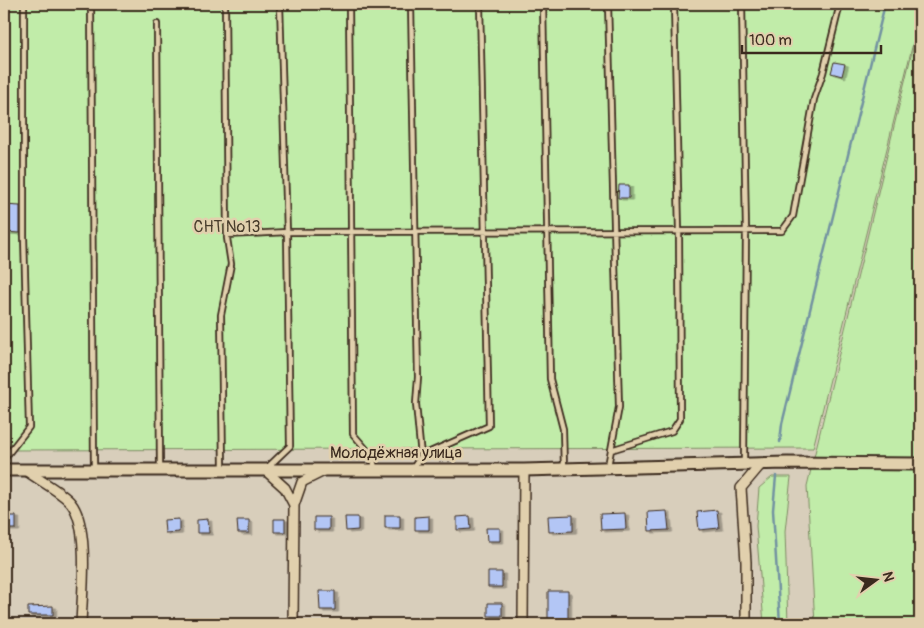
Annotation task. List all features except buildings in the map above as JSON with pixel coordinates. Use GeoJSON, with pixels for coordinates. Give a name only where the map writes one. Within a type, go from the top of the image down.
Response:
{"type":"FeatureCollection","features":[{"type":"Feature","properties":{"kind":"street","name":"Молодёжная улица"},"geometry":{"type":"LineString","coordinates":[[4,470],[524,470],[744,463],[920,464]]}},
{"type":"Feature","properties":{"kind":"street"},"geometry":{"type":"LineString","coordinates":[[746,624],[746,562],[741,488],[762,463]]}},
{"type":"Feature","properties":{"kind":"street"},"geometry":{"type":"LineString","coordinates":[[24,470],[71,502],[79,516],[82,535],[82,624]]}},
{"type":"Feature","properties":{"kind":"street"},"geometry":{"type":"LineString","coordinates":[[265,470],[285,488],[294,505]]}},
{"type":"Feature","properties":{"kind":"street"},"geometry":{"type":"LineString","coordinates":[[293,624],[294,505],[302,482],[326,470]]}},
{"type":"Feature","properties":{"kind":"street"},"geometry":{"type":"LineString","coordinates":[[523,624],[524,470]]}},
{"type":"Feature","properties":{"kind":"lane"},"geometry":{"type":"LineString","coordinates":[[4,459],[28,427],[24,236],[24,4]]}},
{"type":"Feature","properties":{"kind":"lane"},"geometry":{"type":"LineString","coordinates":[[91,4],[94,470]]}},
{"type":"Feature","properties":{"kind":"lane"},"geometry":{"type":"LineString","coordinates":[[223,470],[221,315],[231,264],[227,235],[225,4]]}},
{"type":"Feature","properties":{"kind":"lane"},"geometry":{"type":"LineString","coordinates":[[265,470],[290,446],[287,232],[280,4]]}},
{"type":"Feature","properties":{"kind":"lane"},"geometry":{"type":"LineString","coordinates":[[349,4],[353,434],[373,458],[375,470]]}},
{"type":"Feature","properties":{"kind":"lane"},"geometry":{"type":"LineString","coordinates":[[412,4],[418,378],[416,404],[421,456]]}},
{"type":"Feature","properties":{"kind":"lane"},"geometry":{"type":"LineString","coordinates":[[412,470],[421,456],[488,426],[480,4]]}},
{"type":"Feature","properties":{"kind":"lane"},"geometry":{"type":"LineString","coordinates":[[543,4],[550,379],[563,429],[564,468]]}},
{"type":"Feature","properties":{"kind":"lane"},"geometry":{"type":"LineString","coordinates":[[608,4],[620,408],[608,468]]}},
{"type":"Feature","properties":{"kind":"lane"},"geometry":{"type":"LineString","coordinates":[[611,450],[672,431],[680,419],[679,232],[674,4]]}},
{"type":"Feature","properties":{"kind":"lane"},"geometry":{"type":"LineString","coordinates":[[742,4],[746,232],[744,463]]}},
{"type":"Feature","properties":{"kind":"lane"},"geometry":{"type":"LineString","coordinates":[[227,235],[287,232],[782,231],[793,216],[814,99],[823,72],[840,4]]}},
{"type":"Feature","properties":{"kind":"lane"},"geometry":{"type":"LineString","coordinates":[[157,24],[160,470]]}},
{"type":"Feature","properties":{"kind":"green space","name":"СНТ №13"},"geometry":{"type":"Polygon","coordinates":[[[4,4],[920,4],[914,39],[813,448],[4,450],[4,4]]]}},
{"type":"Feature","properties":{"kind":"green space"},"geometry":{"type":"Polygon","coordinates":[[[920,19],[920,624],[815,624],[807,486],[920,19]]]}},
{"type":"Feature","properties":{"kind":"green space"},"geometry":{"type":"Polygon","coordinates":[[[772,477],[791,477],[785,531],[788,624],[764,624],[756,526],[759,488],[772,477]]]}},
{"type":"Feature","properties":{"kind":"waterway"},"geometry":{"type":"LineString","coordinates":[[780,442],[782,424],[885,4]]}},
{"type":"Feature","properties":{"kind":"waterway"},"geometry":{"type":"LineString","coordinates":[[776,476],[773,510],[780,624]]}}]}
